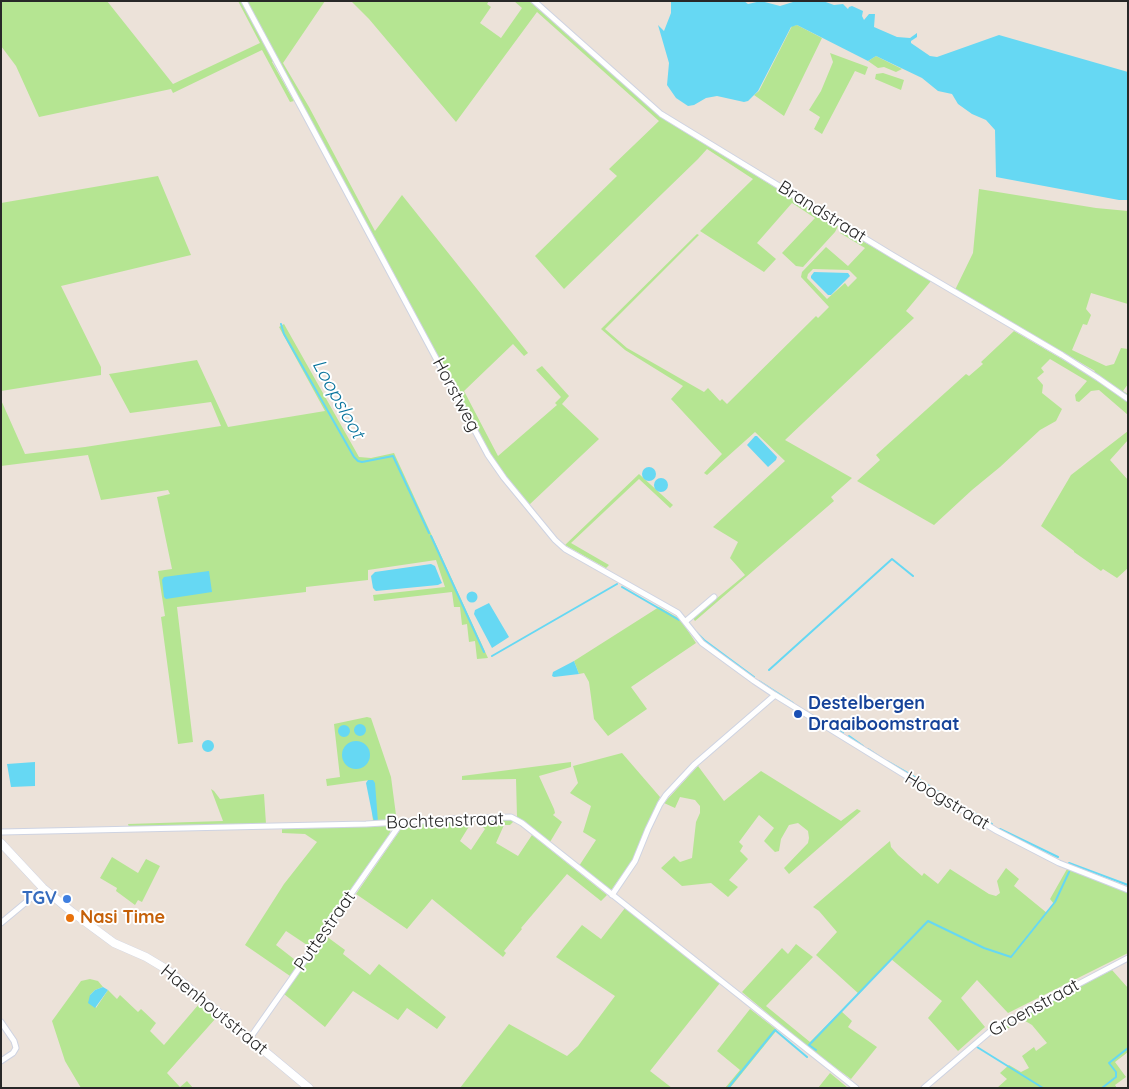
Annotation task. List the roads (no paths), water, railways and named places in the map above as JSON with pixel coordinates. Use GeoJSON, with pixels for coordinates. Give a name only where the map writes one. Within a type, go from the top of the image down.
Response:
{"type":"FeatureCollection","features":[{"type":"Feature","properties":{"kind":"street","name":"Horstweg"},"geometry":{"type":"LineString","coordinates":[[244,1],[483,446],[504,478],[555,540],[565,549],[678,613],[702,643],[775,695]]}},
{"type":"Feature","properties":{"kind":"street","name":"Brandstraat"},"geometry":{"type":"LineString","coordinates":[[534,1],[661,114],[1069,360],[1128,399]]}},
{"type":"Feature","properties":{"kind":"street"},"geometry":{"type":"LineString","coordinates":[[686,621],[714,597]]}},
{"type":"Feature","properties":{"kind":"street"},"geometry":{"type":"LineString","coordinates":[[612,895],[635,861],[648,829],[666,795],[694,765],[775,695]]}},
{"type":"Feature","properties":{"kind":"street","name":"Hoogstraat"},"geometry":{"type":"LineString","coordinates":[[775,695],[997,831],[1059,863],[1128,890]]}},
{"type":"Feature","properties":{"kind":"street","name":"Bochtenstraat"},"geometry":{"type":"LineString","coordinates":[[1,832],[401,823],[451,818],[511,817],[522,823],[856,1088]]}},
{"type":"Feature","properties":{"kind":"street","name":"Puttestraat"},"geometry":{"type":"LineString","coordinates":[[250,1038],[401,823]]}},
{"type":"Feature","properties":{"kind":"street","name":"Haenhoutstraat"},"geometry":{"type":"LineString","coordinates":[[1,843],[43,888],[72,912],[105,938],[153,960],[166,969],[309,1088]]}},
{"type":"Feature","properties":{"kind":"street"},"geometry":{"type":"LineString","coordinates":[[1,923],[43,888]]}},
{"type":"Feature","properties":{"kind":"street","name":"Groenstraat"},"geometry":{"type":"LineString","coordinates":[[924,1088],[993,1029],[1128,958]]}},
{"type":"Feature","properties":{"kind":"street"},"geometry":{"type":"LineString","coordinates":[[1,1022],[14,1041],[16,1048],[13,1054],[1,1062]]}},
{"type":"Feature","properties":{"kind":"water"},"geometry":{"type":"Polygon","coordinates":[[[671,1],[744,1],[748,4],[761,1],[780,6],[793,2],[823,1],[834,5],[843,4],[848,9],[852,6],[863,11],[862,16],[864,20],[869,14],[875,14],[874,27],[897,37],[910,38],[917,33],[917,37],[911,43],[930,56],[937,57],[999,35],[1128,72],[1128,200],[1119,200],[996,177],[995,130],[986,120],[972,114],[958,104],[952,94],[938,91],[922,78],[876,56],[868,61],[797,25],[791,27],[758,91],[748,101],[744,102],[717,96],[706,98],[694,105],[688,106],[676,98],[667,85],[669,63],[658,25],[664,31],[671,13],[671,1]]]}},
{"type":"Feature","properties":{"kind":"water"},"geometry":{"type":"Polygon","coordinates":[[[814,272],[848,273],[850,276],[831,295],[828,295],[811,278],[814,272]]]}},
{"type":"Feature","properties":{"kind":"water"},"geometry":{"type":"Polygon","coordinates":[[[755,436],[777,457],[768,467],[747,445],[755,436]]]}},
{"type":"Feature","properties":{"kind":"water"},"geometry":{"type":"Polygon","coordinates":[[[649,467],[654,469],[656,474],[654,479],[649,481],[644,479],[642,474],[644,469],[649,467]]]}},
{"type":"Feature","properties":{"kind":"water"},"geometry":{"type":"Polygon","coordinates":[[[661,478],[666,480],[668,485],[666,490],[661,492],[656,490],[654,485],[656,480],[661,478]]]}},
{"type":"Feature","properties":{"kind":"water"},"geometry":{"type":"Polygon","coordinates":[[[431,564],[435,566],[442,583],[438,585],[376,591],[373,588],[371,576],[375,572],[431,564]]]}},
{"type":"Feature","properties":{"kind":"water"},"geometry":{"type":"Polygon","coordinates":[[[209,571],[212,592],[166,599],[164,597],[162,580],[164,577],[209,571]]]}},
{"type":"Feature","properties":{"kind":"water"},"geometry":{"type":"Polygon","coordinates":[[[472,591],[478,597],[472,603],[466,597],[472,591]]]}},
{"type":"Feature","properties":{"kind":"water"},"geometry":{"type":"Polygon","coordinates":[[[489,603],[509,637],[492,648],[474,614],[475,610],[489,603]]]}},
{"type":"Feature","properties":{"kind":"water"},"geometry":{"type":"Polygon","coordinates":[[[574,661],[579,674],[552,676],[553,672],[574,661]]]}},
{"type":"Feature","properties":{"kind":"water"},"geometry":{"type":"Polygon","coordinates":[[[358,724],[362,724],[366,730],[362,736],[358,736],[354,732],[354,728],[358,724]]]}},
{"type":"Feature","properties":{"kind":"water"},"geometry":{"type":"Polygon","coordinates":[[[342,725],[346,725],[350,731],[346,737],[342,737],[338,733],[338,729],[342,725]]]}},
{"type":"Feature","properties":{"kind":"water"},"geometry":{"type":"Polygon","coordinates":[[[206,740],[210,740],[214,746],[210,752],[206,752],[202,748],[202,744],[206,740]]]}},
{"type":"Feature","properties":{"kind":"water"},"geometry":{"type":"Polygon","coordinates":[[[356,741],[366,745],[370,755],[366,765],[356,769],[346,765],[342,755],[346,745],[356,741]]]}},
{"type":"Feature","properties":{"kind":"water"},"geometry":{"type":"Polygon","coordinates":[[[35,762],[35,786],[11,787],[7,764],[35,762]]]}},
{"type":"Feature","properties":{"kind":"water"},"geometry":{"type":"Polygon","coordinates":[[[368,780],[373,780],[375,783],[378,822],[375,822],[373,818],[366,783],[368,780]]]}},
{"type":"Feature","properties":{"kind":"water"},"geometry":{"type":"Polygon","coordinates":[[[103,987],[108,990],[95,1008],[88,1003],[90,995],[95,990],[103,987]]]}},
{"type":"Feature","properties":{"kind":"waterway","name":"Loopsloot"},"geometry":{"type":"LineString","coordinates":[[281,324],[284,334],[354,457],[362,462],[393,456],[429,533]]}},
{"type":"Feature","properties":{"kind":"waterway","name":"Loopsloot"},"geometry":{"type":"LineString","coordinates":[[431,536],[484,652]]}},
{"type":"Feature","properties":{"kind":"waterway"},"geometry":{"type":"LineString","coordinates":[[769,670],[892,559],[913,576]]}},
{"type":"Feature","properties":{"kind":"waterway","name":"Loopsloot"},"geometry":{"type":"LineString","coordinates":[[492,656],[617,584]]}},
{"type":"Feature","properties":{"kind":"waterway","name":"Loopsloot"},"geometry":{"type":"LineString","coordinates":[[622,587],[679,620]]}},
{"type":"Feature","properties":{"kind":"waterway","name":"Loopsloot"},"geometry":{"type":"LineString","coordinates":[[696,632],[754,677]]}},
{"type":"Feature","properties":{"kind":"waterway","name":"Loopsloot"},"geometry":{"type":"LineString","coordinates":[[759,681],[793,703]]}},
{"type":"Feature","properties":{"kind":"waterway","name":"Loopsloot"},"geometry":{"type":"LineString","coordinates":[[803,710],[820,720]]}},
{"type":"Feature","properties":{"kind":"waterway","name":"Loopsloot"},"geometry":{"type":"LineString","coordinates":[[825,722],[843,733]]}},
{"type":"Feature","properties":{"kind":"waterway","name":"Loopsloot"},"geometry":{"type":"LineString","coordinates":[[849,736],[863,746]]}},
{"type":"Feature","properties":{"kind":"waterway","name":"Loopsloot"},"geometry":{"type":"LineString","coordinates":[[868,749],[883,759]]}},
{"type":"Feature","properties":{"kind":"waterway","name":"Loopsloot"},"geometry":{"type":"LineString","coordinates":[[887,761],[920,780]]}},
{"type":"Feature","properties":{"kind":"waterway","name":"Loopsloot"},"geometry":{"type":"LineString","coordinates":[[926,784],[963,807]]}},
{"type":"Feature","properties":{"kind":"waterway","name":"Loopsloot"},"geometry":{"type":"LineString","coordinates":[[969,810],[992,824]]}},
{"type":"Feature","properties":{"kind":"waterway","name":"Loopsloot"},"geometry":{"type":"LineString","coordinates":[[1000,829],[1058,857]]}},
{"type":"Feature","properties":{"kind":"waterway","name":"Loopsloot"},"geometry":{"type":"LineString","coordinates":[[1069,863],[1128,885]]}},
{"type":"Feature","properties":{"kind":"waterway"},"geometry":{"type":"LineString","coordinates":[[816,1050],[809,1045],[928,921],[984,948],[1011,957],[1055,902],[1069,872]]}},
{"type":"Feature","properties":{"kind":"waterway"},"geometry":{"type":"LineString","coordinates":[[728,1088],[775,1030],[807,1057]]}},
{"type":"Feature","properties":{"kind":"waterway"},"geometry":{"type":"LineString","coordinates":[[977,1047],[1043,1088]]}},
{"type":"Feature","properties":{"kind":"waterway"},"geometry":{"type":"LineString","coordinates":[[1102,1088],[1116,1077],[1116,1072],[1109,1063],[1128,1048]]}},
{"type":"Feature","properties":{"kind":"place","name":"Destelbergen Draaiboomstraat"},"geometry":{"type":"Point","coordinates":[798,714]}},
{"type":"Feature","properties":{"kind":"place","name":"TGV"},"geometry":{"type":"Point","coordinates":[67,899]}},
{"type":"Feature","properties":{"kind":"place","name":"Nasi Time"},"geometry":{"type":"Point","coordinates":[70,918]}}]}
